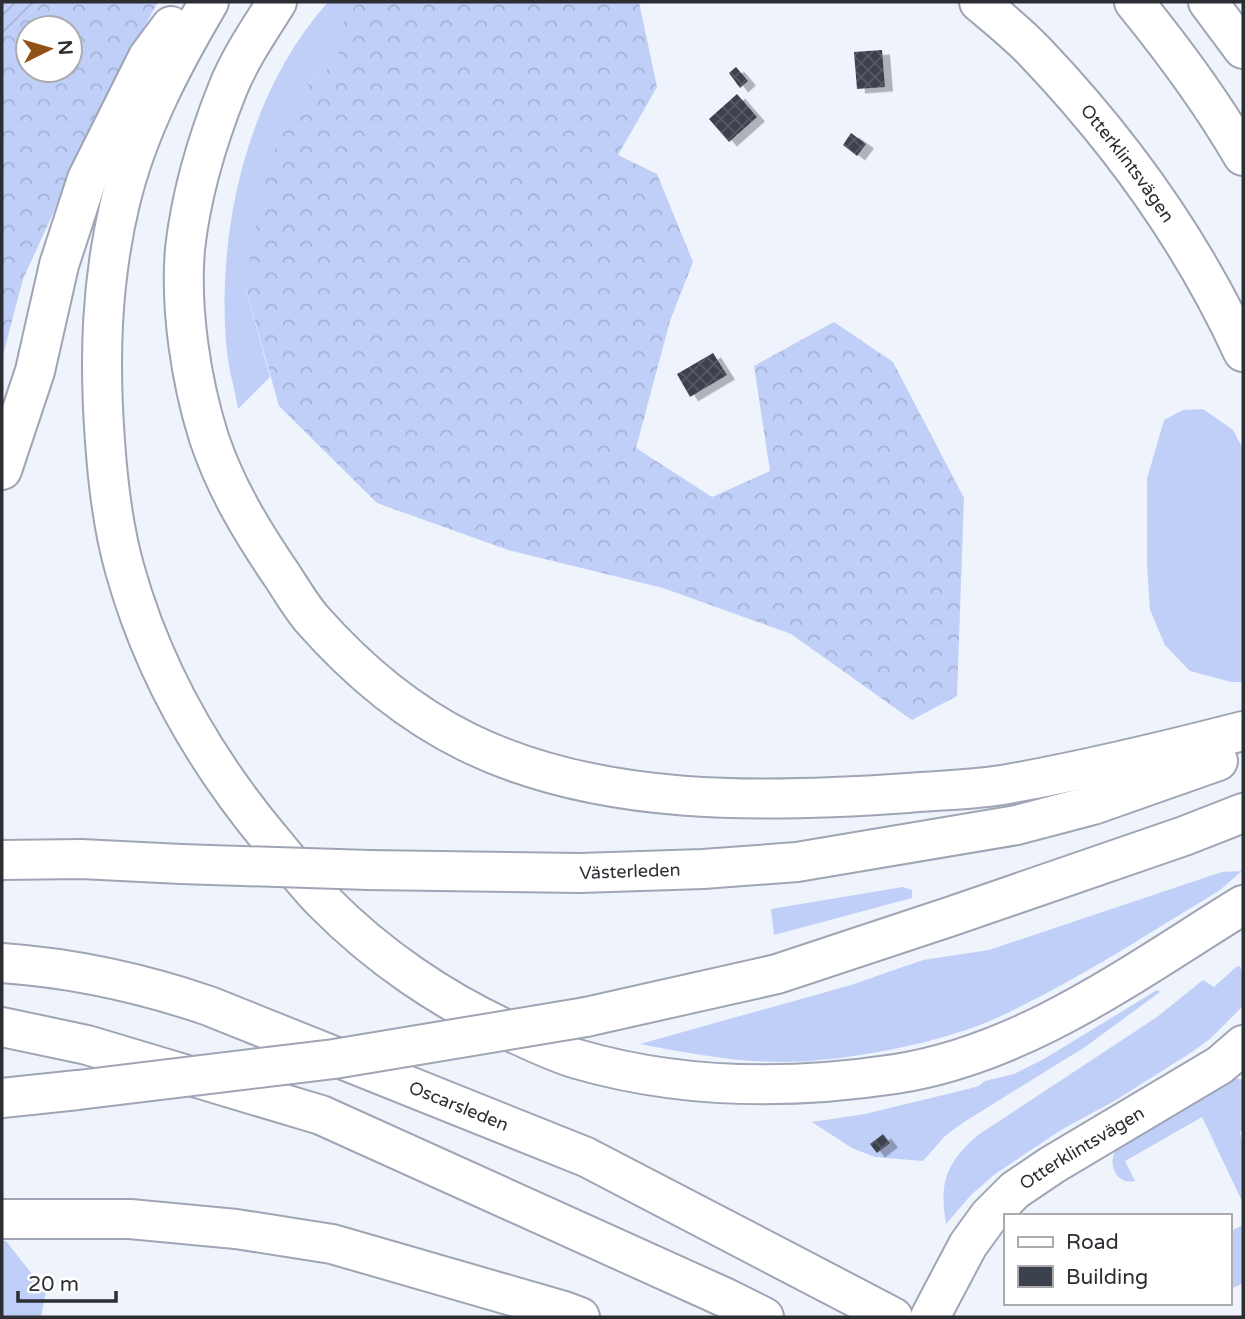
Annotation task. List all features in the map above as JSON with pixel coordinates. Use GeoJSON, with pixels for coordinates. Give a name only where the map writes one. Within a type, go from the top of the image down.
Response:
{"type":"FeatureCollection","features":[{"type":"Feature","properties":{"kind":"main road"},"geometry":{"type":"LineString","coordinates":[[2,470],[35,371],[59,265],[87,179],[148,57],[186,7],[194,2]]}},
{"type":"Feature","properties":{"kind":"main road"},"geometry":{"type":"LineString","coordinates":[[209,2],[179,52],[137,149],[121,197],[109,254],[101,339],[102,393],[114,523],[125,571],[143,624],[169,685],[199,742],[221,777],[264,832],[322,900],[349,926],[409,974],[477,1017],[575,1058],[653,1077],[734,1084],[809,1083],[898,1073],[976,1054],[1055,1020],[1229,913]]}},
{"type":"Feature","properties":{"kind":"main road"},"geometry":{"type":"LineString","coordinates":[[277,2],[229,85],[198,181],[185,250],[190,356],[199,406],[216,457],[243,515],[309,616],[388,692],[465,741],[514,762],[565,778],[658,793],[749,799],[878,795],[1003,785],[1158,767],[1243,732]]}},
{"type":"Feature","properties":{"kind":"main road","name":"Otterklintsvägen"},"geometry":{"type":"LineString","coordinates":[[979,2],[1033,50],[1135,169],[1183,240],[1221,304],[1243,352]]}},
{"type":"Feature","properties":{"kind":"main road"},"geometry":{"type":"LineString","coordinates":[[1134,2],[1177,54],[1243,156]]}},
{"type":"Feature","properties":{"kind":"main road"},"geometry":{"type":"LineString","coordinates":[[1208,2],[1243,50]]}},
{"type":"Feature","properties":{"kind":"main road","name":"Västerleden"},"geometry":{"type":"LineString","coordinates":[[2,860],[80,859],[369,870],[580,873],[703,869],[797,862],[1017,825],[1093,805],[1158,767],[1243,752]]}},
{"type":"Feature","properties":{"kind":"main road"},"geometry":{"type":"LineString","coordinates":[[2,1098],[334,1059],[586,1017],[777,974],[1184,836],[1243,813]]}},
{"type":"Feature","properties":{"kind":"main road","name":"Oscarsleden"},"geometry":{"type":"LineString","coordinates":[[2,962],[123,981],[170,993],[247,1021],[586,1157],[892,1317]]}},
{"type":"Feature","properties":{"kind":"main road"},"geometry":{"type":"LineString","coordinates":[[2,1027],[87,1045],[321,1115],[764,1317]]}},
{"type":"Feature","properties":{"kind":"main road","name":"Otterklintsvägen"},"geometry":{"type":"LineString","coordinates":[[930,1317],[958,1261],[989,1216],[1015,1190],[1220,1065],[1243,1045]]}},
{"type":"Feature","properties":{"kind":"main road"},"geometry":{"type":"LineString","coordinates":[[2,1219],[130,1219],[236,1230],[331,1244],[580,1317]]}},
{"type":"Feature","properties":{"kind":"green space"},"geometry":{"type":"Polygon","coordinates":[[[2,2],[45,2],[29,14],[14,14],[14,25],[2,34],[2,2]]]}},
{"type":"Feature","properties":{"kind":"green space"},"geometry":{"type":"Polygon","coordinates":[[[45,2],[158,2],[110,89],[23,279],[2,359],[2,34],[14,25],[14,84],[84,84],[84,14],[29,14],[45,2]]]}},
{"type":"Feature","properties":{"kind":"green space"},"geometry":{"type":"Polygon","coordinates":[[[328,2],[358,2],[341,27],[338,60],[303,89],[245,286],[270,377],[238,409],[228,359],[225,307],[226,260],[232,213],[257,121],[276,78],[300,38],[328,2]]]}},
{"type":"Feature","properties":{"kind":"green space"},"geometry":{"type":"Polygon","coordinates":[[[358,2],[639,2],[657,87],[618,155],[657,174],[693,262],[670,321],[636,448],[712,497],[770,471],[754,366],[834,322],[893,362],[964,498],[957,696],[912,720],[791,634],[663,588],[508,550],[377,503],[279,406],[245,286],[265,171],[303,89],[338,60],[340,27],[358,2]]]}},
{"type":"Feature","properties":{"kind":"green space"},"geometry":{"type":"Polygon","coordinates":[[[1203,409],[1233,430],[1243,449],[1243,682],[1231,682],[1190,671],[1165,645],[1150,610],[1147,479],[1164,420],[1183,410],[1203,409]]]}},
{"type":"Feature","properties":{"kind":"green space"},"geometry":{"type":"Polygon","coordinates":[[[1242,871],[1220,890],[1084,973],[999,1017],[950,1035],[863,1055],[782,1062],[728,1059],[640,1044],[851,985],[923,960],[989,950],[1222,872],[1242,871]]]}},
{"type":"Feature","properties":{"kind":"green space"},"geometry":{"type":"Polygon","coordinates":[[[903,887],[912,890],[912,898],[774,935],[771,909],[903,887]]]}},
{"type":"Feature","properties":{"kind":"green space"},"geometry":{"type":"Polygon","coordinates":[[[1240,966],[1243,977],[1243,1006],[1211,1038],[995,1174],[971,1195],[946,1224],[944,1196],[947,1174],[959,1155],[978,1135],[1157,1017],[1203,980],[1214,987],[1240,966]]]}},
{"type":"Feature","properties":{"kind":"green space"},"geometry":{"type":"Polygon","coordinates":[[[1157,990],[1160,992],[1085,1047],[964,1122],[945,1136],[923,1161],[875,1157],[852,1148],[812,1122],[865,1114],[968,1089],[985,1081],[1014,1074],[1044,1059],[1157,990]]]}},
{"type":"Feature","properties":{"kind":"green space"},"geometry":{"type":"Polygon","coordinates":[[[1231,1077],[1243,1080],[1243,1130],[1240,1132],[1243,1148],[1243,1203],[1202,1117],[1125,1161],[1135,1181],[1122,1179],[1117,1175],[1113,1158],[1118,1145],[1231,1077]]]}},
{"type":"Feature","properties":{"kind":"green space"},"geometry":{"type":"Polygon","coordinates":[[[1243,1225],[1243,1283],[1231,1289],[1231,1231],[1243,1225]]]}},
{"type":"Feature","properties":{"kind":"green space"},"geometry":{"type":"Polygon","coordinates":[[[2,1241],[6,1241],[46,1292],[41,1317],[2,1317],[2,1241]]]}},
{"type":"Feature","properties":{"kind":"building"},"geometry":{"type":"Polygon","coordinates":[[[882,50],[885,87],[857,89],[854,52],[882,50]]]}},
{"type":"Feature","properties":{"kind":"building"},"geometry":{"type":"Polygon","coordinates":[[[736,67],[748,81],[740,88],[729,73],[736,67]]]}},
{"type":"Feature","properties":{"kind":"building"},"geometry":{"type":"Polygon","coordinates":[[[737,94],[757,117],[729,142],[709,119],[737,94]]]}},
{"type":"Feature","properties":{"kind":"building"},"geometry":{"type":"Polygon","coordinates":[[[851,133],[866,144],[857,156],[843,145],[851,133]]]}},
{"type":"Feature","properties":{"kind":"building"},"geometry":{"type":"Polygon","coordinates":[[[713,353],[727,375],[690,397],[677,374],[713,353]]]}},
{"type":"Feature","properties":{"kind":"building"},"geometry":{"type":"Polygon","coordinates":[[[883,1134],[890,1143],[877,1153],[870,1144],[883,1134]]]}}]}
